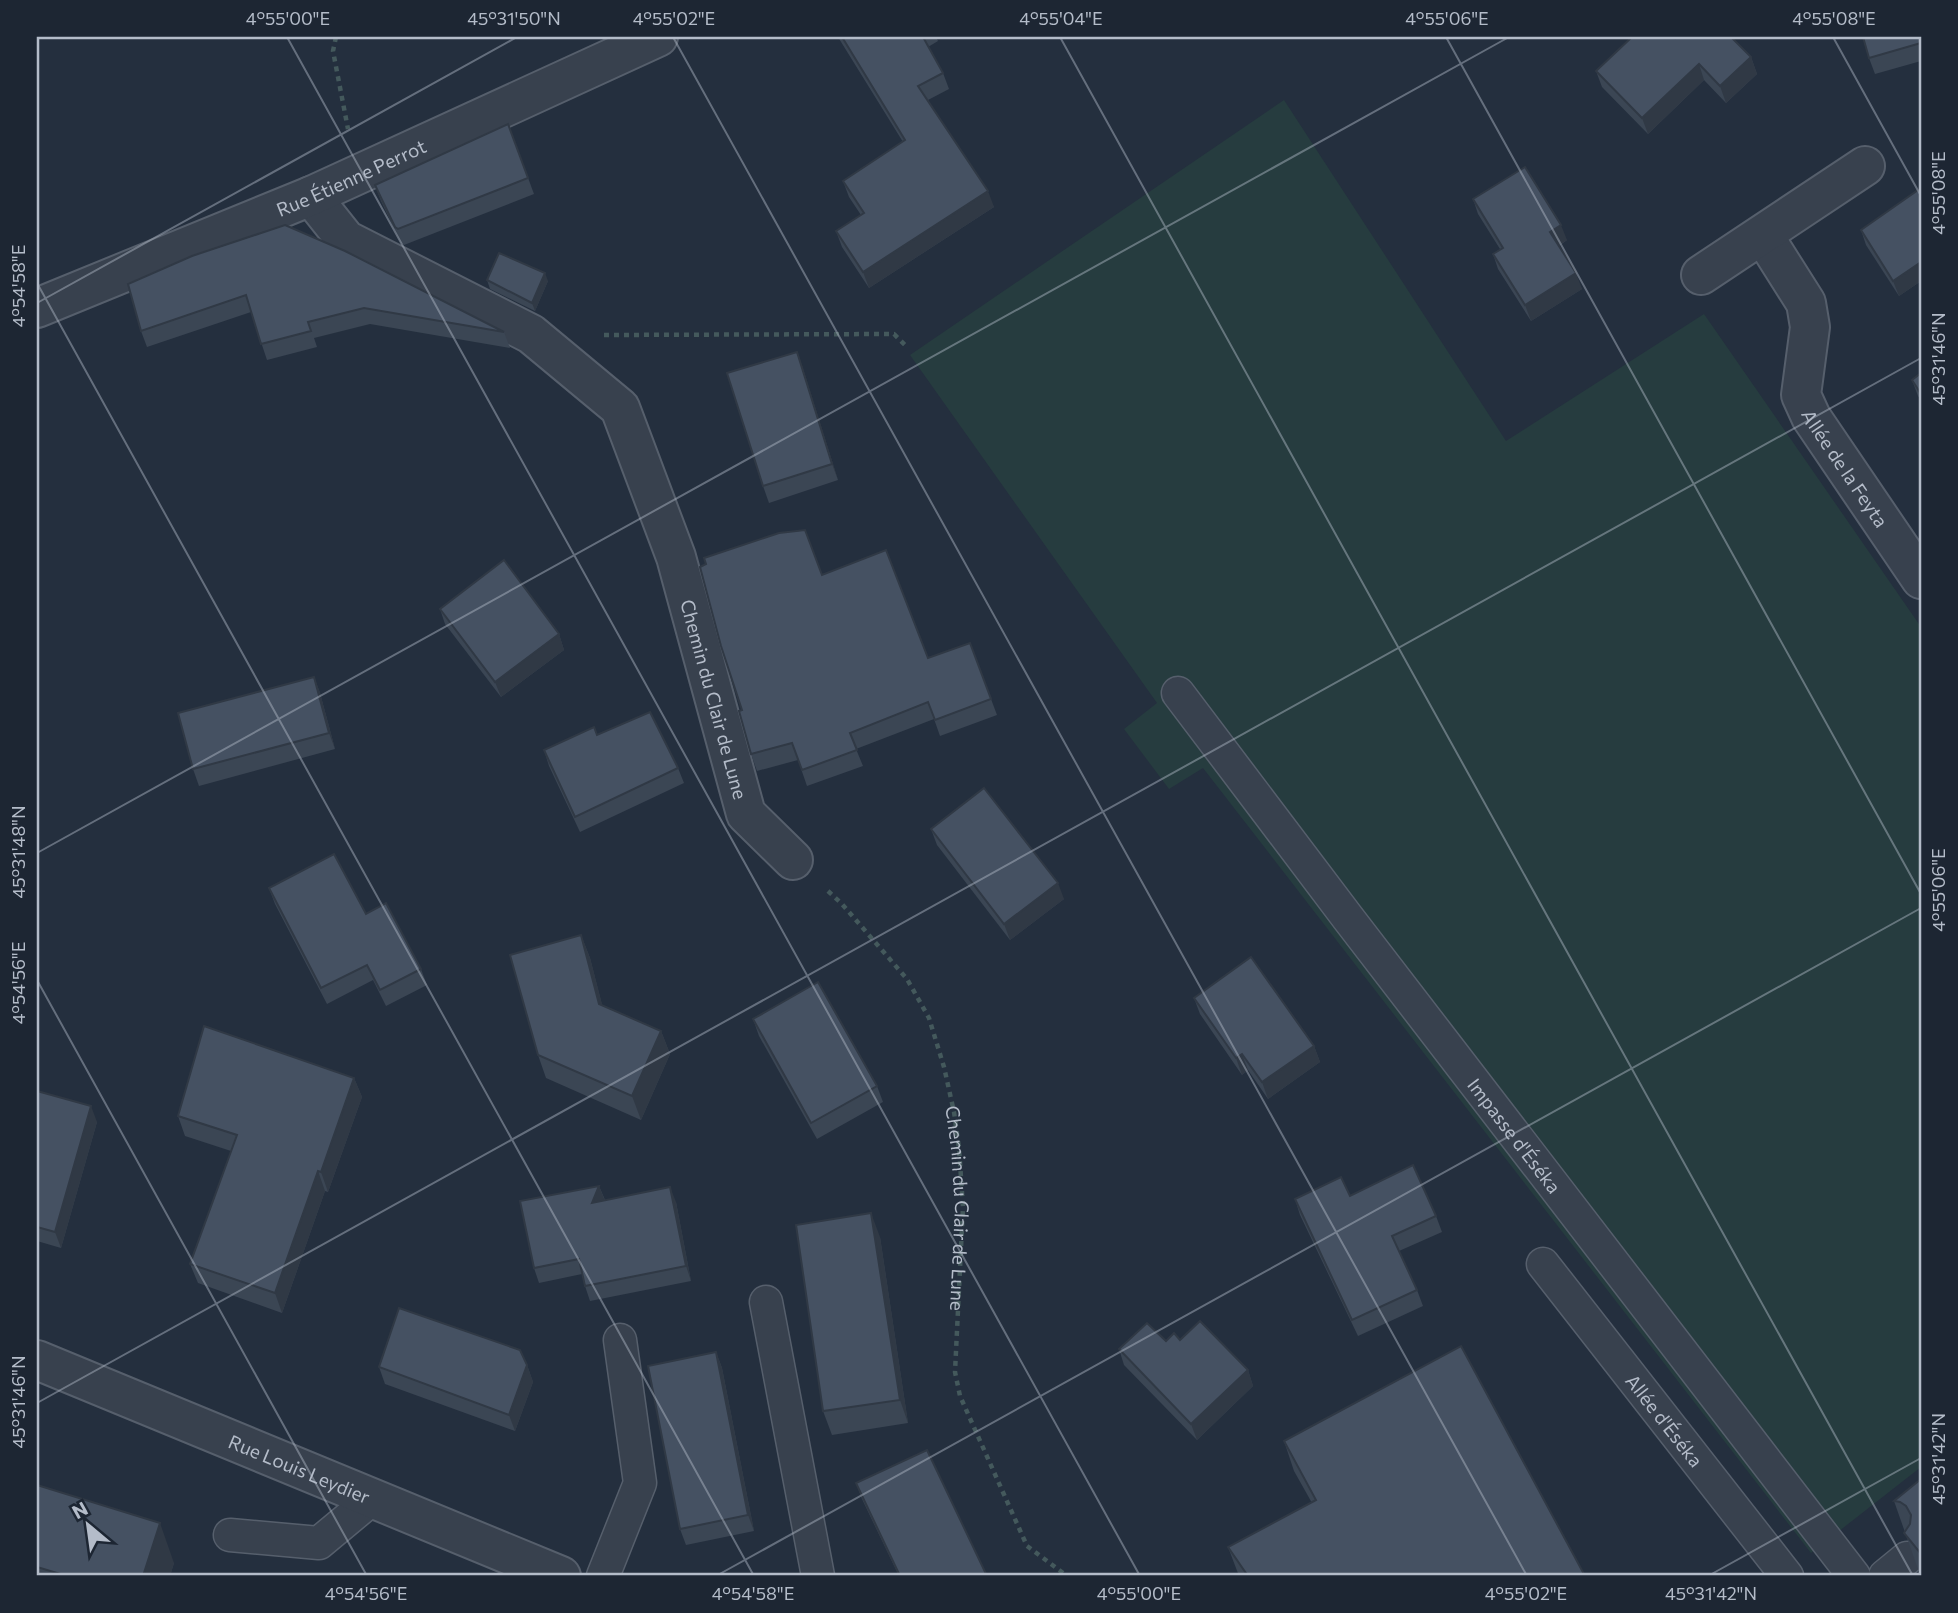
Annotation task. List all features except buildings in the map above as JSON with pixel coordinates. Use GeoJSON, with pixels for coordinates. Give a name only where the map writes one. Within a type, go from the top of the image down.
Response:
{"type":"FeatureCollection","features":[{"type":"Feature","properties":{"kind":"street","name":"Rue Étienne Perrot"},"geometry":{"type":"LineString","coordinates":[[37,308],[311,196],[658,37]]}},
{"type":"Feature","properties":{"kind":"street"},"geometry":{"type":"LineString","coordinates":[[1701,275],[1866,166]]}},
{"type":"Feature","properties":{"kind":"street","name":"Chemin du Clair de Lune"},"geometry":{"type":"LineString","coordinates":[[311,196],[346,240],[531,334],[620,408],[676,557],[746,814],[793,860]]}},
{"type":"Feature","properties":{"kind":"street","name":"Allée de la Feyta"},"geometry":{"type":"LineString","coordinates":[[1763,234],[1806,303],[1810,327],[1801,395],[1811,417],[1921,579]]}},
{"type":"Feature","properties":{"kind":"street","name":"Rue Louis Leydier"},"geometry":{"type":"LineString","coordinates":[[37,1360],[561,1576]]}},
{"type":"Feature","properties":{"kind":"lane","name":"Impasse d'Éséka"},"geometry":{"type":"LineString","coordinates":[[1178,693],[1854,1576]]}},
{"type":"Feature","properties":{"kind":"lane","name":"Allée d'Éséka"},"geometry":{"type":"LineString","coordinates":[[1543,1264],[1787,1576]]}},
{"type":"Feature","properties":{"kind":"lane"},"geometry":{"type":"LineString","coordinates":[[766,1302],[818,1576]]}},
{"type":"Feature","properties":{"kind":"lane"},"geometry":{"type":"LineString","coordinates":[[603,1576],[640,1483],[620,1340]]}},
{"type":"Feature","properties":{"kind":"lane"},"geometry":{"type":"LineString","coordinates":[[230,1535],[320,1544],[373,1498]]}},
{"type":"Feature","properties":{"kind":"path"},"geometry":{"type":"LineString","coordinates":[[336,37],[333,51],[337,80],[358,175]]}},
{"type":"Feature","properties":{"kind":"path"},"geometry":{"type":"LineString","coordinates":[[561,359],[604,335],[894,334],[907,347]]}},
{"type":"Feature","properties":{"kind":"path","name":"Chemin du Clair de Lune"},"geometry":{"type":"LineString","coordinates":[[793,860],[850,914],[907,979],[929,1018],[944,1067],[959,1148],[963,1207],[955,1371],[960,1396],[1027,1546],[1067,1576]]}},
{"type":"Feature","properties":{"kind":"green space"},"geometry":{"type":"Polygon","coordinates":[[[1284,100],[1506,441],[1704,314],[1921,627],[1921,1467],[1811,1553],[1203,768],[1169,789],[1124,729],[1157,703],[910,355],[1284,100]]]}}]}
